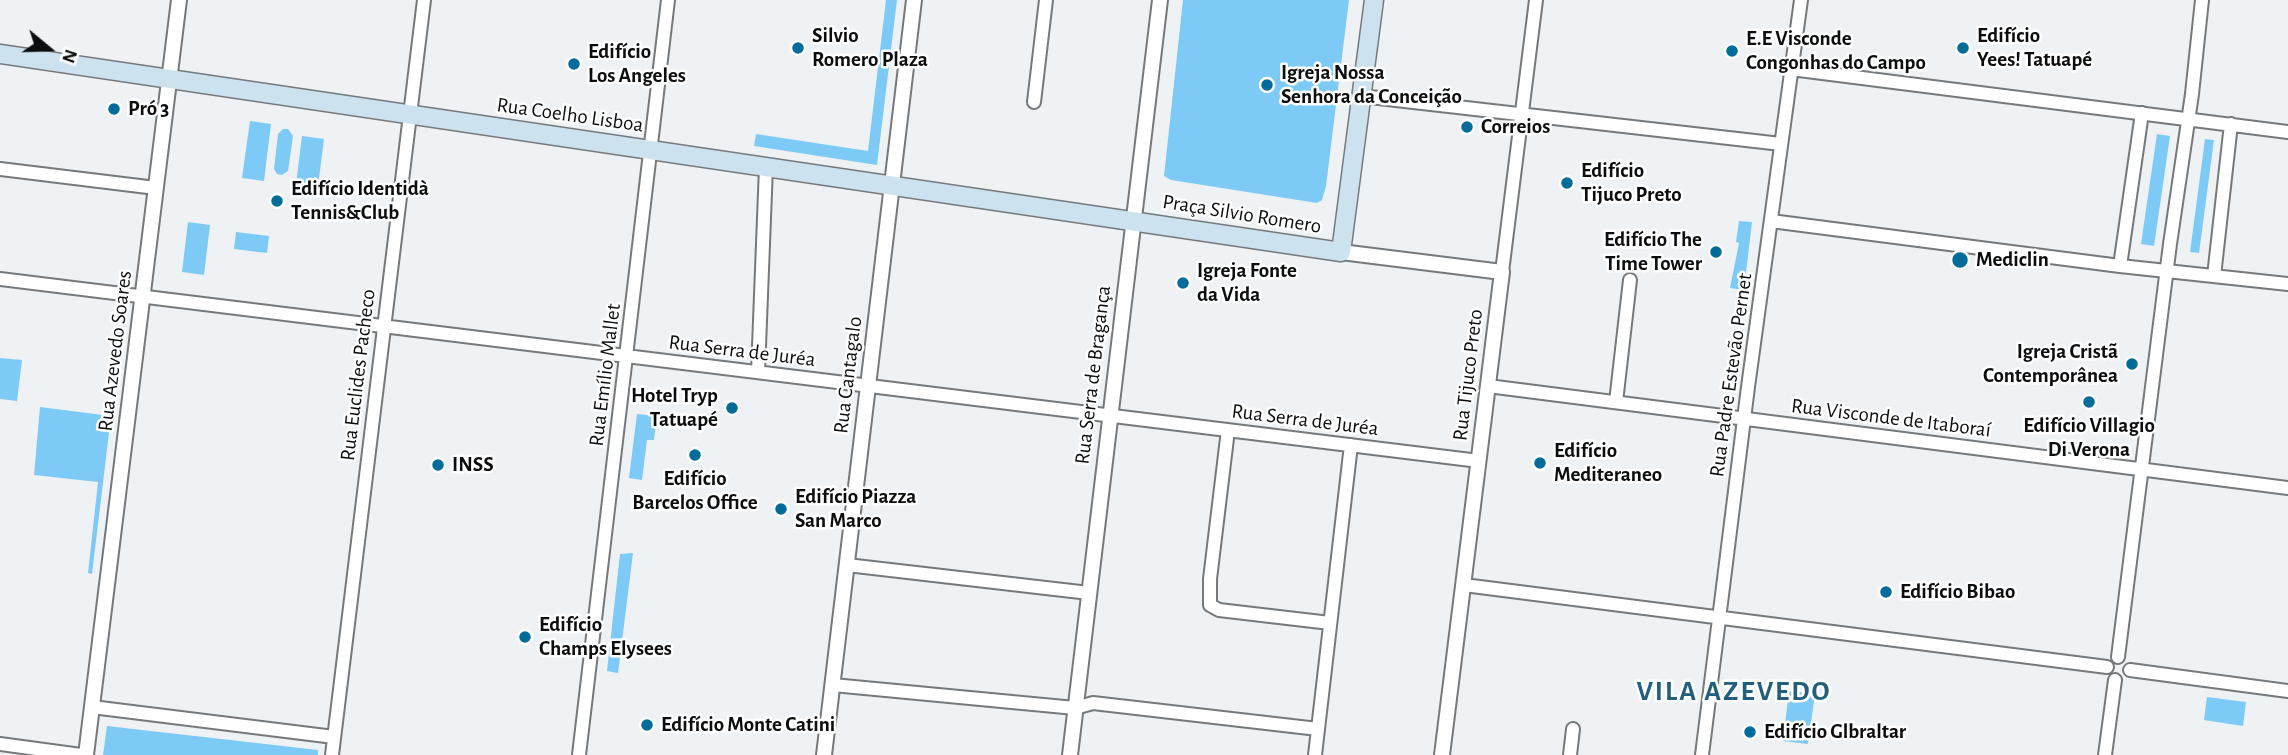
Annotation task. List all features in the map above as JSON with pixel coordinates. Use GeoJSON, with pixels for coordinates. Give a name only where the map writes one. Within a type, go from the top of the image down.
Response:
{"type":"FeatureCollection","features":[{"type":"Feature","properties":{"kind":"main road","name":"Praça Silvio Romero"},"geometry":{"type":"LineString","coordinates":[[1133,221],[1341,252],[1374,0]]}},
{"type":"Feature","properties":{"kind":"main road","name":"Rua Coelho Lisboa"},"geometry":{"type":"LineString","coordinates":[[0,54],[1133,221]]}},
{"type":"Feature","properties":{"kind":"street","name":"Rua Azevedo Soares"},"geometry":{"type":"LineString","coordinates":[[84,755],[178,0]]}},
{"type":"Feature","properties":{"kind":"street","name":"Rua Euclides Pacheco"},"geometry":{"type":"LineString","coordinates":[[332,755],[424,0]]}},
{"type":"Feature","properties":{"kind":"street","name":"Rua Emílio Mallet"},"geometry":{"type":"LineString","coordinates":[[579,755],[668,0]]}},
{"type":"Feature","properties":{"kind":"street","name":"Rua Cantagalo"},"geometry":{"type":"LineString","coordinates":[[824,755],[914,0]]}},
{"type":"Feature","properties":{"kind":"street"},"geometry":{"type":"LineString","coordinates":[[1034,102],[1046,0]]}},
{"type":"Feature","properties":{"kind":"street","name":"Rua Serra de Bragança"},"geometry":{"type":"LineString","coordinates":[[1070,755],[1160,0]]}},
{"type":"Feature","properties":{"kind":"street","name":"Rua Tijuco Preto"},"geometry":{"type":"LineString","coordinates":[[1442,755],[1536,0]]}},
{"type":"Feature","properties":{"kind":"street","name":"Rua Padre Estevão Pernet"},"geometry":{"type":"LineString","coordinates":[[1702,755],[1744,418],[1801,0]]}},
{"type":"Feature","properties":{"kind":"street"},"geometry":{"type":"LineString","coordinates":[[2118,657],[2189,119],[2202,0]]}},
{"type":"Feature","properties":{"kind":"street"},"geometry":{"type":"LineString","coordinates":[[1791,69],[2288,132]]}},
{"type":"Feature","properties":{"kind":"street"},"geometry":{"type":"LineString","coordinates":[[1362,96],[1781,144]]}},
{"type":"Feature","properties":{"kind":"street"},"geometry":{"type":"LineString","coordinates":[[2120,266],[2141,113]]}},
{"type":"Feature","properties":{"kind":"street"},"geometry":{"type":"LineString","coordinates":[[2214,276],[2231,124]]}},
{"type":"Feature","properties":{"kind":"street"},"geometry":{"type":"LineString","coordinates":[[758,372],[766,167]]}},
{"type":"Feature","properties":{"kind":"street"},"geometry":{"type":"LineString","coordinates":[[0,169],[156,188]]}},
{"type":"Feature","properties":{"kind":"street"},"geometry":{"type":"LineString","coordinates":[[1772,221],[2120,266],[2288,284]]}},
{"type":"Feature","properties":{"kind":"street"},"geometry":{"type":"LineString","coordinates":[[1341,252],[1502,272]]}},
{"type":"Feature","properties":{"kind":"street","name":"Rua Serra de Juréa"},"geometry":{"type":"LineString","coordinates":[[0,279],[1479,461]]}},
{"type":"Feature","properties":{"kind":"street"},"geometry":{"type":"LineString","coordinates":[[1616,402],[1630,280]]}},
{"type":"Feature","properties":{"kind":"street","name":"Rua Visconde de Itaboraí"},"geometry":{"type":"LineString","coordinates":[[1488,386],[2288,488]]}},
{"type":"Feature","properties":{"kind":"street"},"geometry":{"type":"LineString","coordinates":[[1228,430],[1210,579],[1210,605],[1219,610],[1330,623]]}},
{"type":"Feature","properties":{"kind":"street"},"geometry":{"type":"LineString","coordinates":[[1314,755],[1351,446]]}},
{"type":"Feature","properties":{"kind":"street"},"geometry":{"type":"LineString","coordinates":[[847,565],[1089,593]]}},
{"type":"Feature","properties":{"kind":"street"},"geometry":{"type":"LineString","coordinates":[[1464,585],[2106,667]]}},
{"type":"Feature","properties":{"kind":"street"},"geometry":{"type":"LineString","coordinates":[[2118,657],[2128,662],[2130,670],[2126,677],[2115,680],[2109,676],[2106,667],[2110,660],[2118,657]]}},
{"type":"Feature","properties":{"kind":"street"},"geometry":{"type":"LineString","coordinates":[[2130,670],[2288,691]]}},
{"type":"Feature","properties":{"kind":"street"},"geometry":{"type":"LineString","coordinates":[[2105,755],[2115,680]]}},
{"type":"Feature","properties":{"kind":"street"},"geometry":{"type":"LineString","coordinates":[[832,685],[1075,708],[1093,703],[1318,729]]}},
{"type":"Feature","properties":{"kind":"street"},"geometry":{"type":"LineString","coordinates":[[92,707],[334,737]]}},
{"type":"Feature","properties":{"kind":"street"},"geometry":{"type":"LineString","coordinates":[[1570,755],[1573,729]]}},
{"type":"Feature","properties":{"kind":"street"},"geometry":{"type":"LineString","coordinates":[[0,744],[84,755]]}},
{"type":"Feature","properties":{"kind":"shaded area"},"geometry":{"type":"Polygon","coordinates":[[[886,0],[897,0],[877,165],[754,146],[756,134],[868,151],[886,0]]]}},
{"type":"Feature","properties":{"kind":"shaded area"},"geometry":{"type":"Polygon","coordinates":[[[1183,0],[1349,0],[1322,200],[1317,203],[1171,180],[1164,176],[1183,0]]]}},
{"type":"Feature","properties":{"kind":"shaded area"},"geometry":{"type":"Polygon","coordinates":[[[250,121],[271,124],[264,181],[242,178],[250,121]]]}},
{"type":"Feature","properties":{"kind":"shaded area"},"geometry":{"type":"Polygon","coordinates":[[[283,129],[288,129],[293,136],[288,171],[282,175],[277,174],[274,169],[278,134],[283,129]]]}},
{"type":"Feature","properties":{"kind":"shaded area"},"geometry":{"type":"Polygon","coordinates":[[[2157,134],[2170,136],[2154,246],[2141,244],[2157,134]]]}},
{"type":"Feature","properties":{"kind":"shaded area"},"geometry":{"type":"Polygon","coordinates":[[[302,136],[324,139],[318,186],[296,184],[302,136]]]}},
{"type":"Feature","properties":{"kind":"shaded area"},"geometry":{"type":"Polygon","coordinates":[[[2205,139],[2214,140],[2199,253],[2190,252],[2205,139]]]}},
{"type":"Feature","properties":{"kind":"shaded area"},"geometry":{"type":"Polygon","coordinates":[[[1739,221],[1752,222],[1744,290],[1730,288],[1739,243],[1736,242],[1739,221]]]}},
{"type":"Feature","properties":{"kind":"shaded area"},"geometry":{"type":"Polygon","coordinates":[[[188,222],[210,225],[204,275],[182,272],[188,222]]]}},
{"type":"Feature","properties":{"kind":"shaded area"},"geometry":{"type":"Polygon","coordinates":[[[236,232],[269,236],[267,253],[234,249],[236,232]]]}},
{"type":"Feature","properties":{"kind":"shaded area"},"geometry":{"type":"Polygon","coordinates":[[[0,358],[22,360],[17,401],[0,399],[0,358]]]}},
{"type":"Feature","properties":{"kind":"shaded area"},"geometry":{"type":"Polygon","coordinates":[[[40,407],[111,416],[92,574],[88,573],[98,482],[34,475],[40,407]]]}},
{"type":"Feature","properties":{"kind":"shaded area"},"geometry":{"type":"Polygon","coordinates":[[[637,414],[657,416],[654,440],[647,440],[642,480],[629,478],[637,414]]]}},
{"type":"Feature","properties":{"kind":"shaded area"},"geometry":{"type":"Polygon","coordinates":[[[633,553],[618,673],[607,671],[620,554],[633,553]]]}},
{"type":"Feature","properties":{"kind":"shaded area"},"geometry":{"type":"Polygon","coordinates":[[[1789,691],[1815,694],[1808,744],[1783,741],[1789,691]]]}},
{"type":"Feature","properties":{"kind":"shaded area"},"geometry":{"type":"Polygon","coordinates":[[[2207,697],[2246,702],[2243,726],[2204,720],[2207,697]]]}},
{"type":"Feature","properties":{"kind":"shaded area"},"geometry":{"type":"Polygon","coordinates":[[[107,726],[318,750],[318,755],[103,755],[107,726]]]}},
{"type":"Feature","properties":{"kind":"place","name":"Silvio Romero Plaza"},"geometry":{"type":"Point","coordinates":[798,48]}},
{"type":"Feature","properties":{"kind":"place","name":"Edifício Yees! Tatuapé"},"geometry":{"type":"Point","coordinates":[1963,48]}},
{"type":"Feature","properties":{"kind":"place","name":"E.E Visconde Congonhas do Campo"},"geometry":{"type":"Point","coordinates":[1732,51]}},
{"type":"Feature","properties":{"kind":"place","name":"Edifício Los Angeles"},"geometry":{"type":"Point","coordinates":[574,64]}},
{"type":"Feature","properties":{"kind":"place","name":"Igreja Nossa Senhora da Conceição"},"geometry":{"type":"Point","coordinates":[1267,85]}},
{"type":"Feature","properties":{"kind":"place","name":"Pró 3"},"geometry":{"type":"Point","coordinates":[114,109]}},
{"type":"Feature","properties":{"kind":"place","name":"Correios"},"geometry":{"type":"Point","coordinates":[1467,127]}},
{"type":"Feature","properties":{"kind":"place","name":"Edifício Tijuco Preto"},"geometry":{"type":"Point","coordinates":[1567,183]}},
{"type":"Feature","properties":{"kind":"place","name":"Edifício Identidà Tennis&Club"},"geometry":{"type":"Point","coordinates":[277,201]}},
{"type":"Feature","properties":{"kind":"place","name":"Edifício The Time Tower"},"geometry":{"type":"Point","coordinates":[1716,252]}},
{"type":"Feature","properties":{"kind":"place","name":"Mediclin"},"geometry":{"type":"Point","coordinates":[1960,260]}},
{"type":"Feature","properties":{"kind":"place","name":"Igreja Fonte da Vida"},"geometry":{"type":"Point","coordinates":[1183,283]}},
{"type":"Feature","properties":{"kind":"place","name":"Igreja Cristã Contemporânea"},"geometry":{"type":"Point","coordinates":[2132,364]}},
{"type":"Feature","properties":{"kind":"place","name":"Edifício Villagio Di Verona"},"geometry":{"type":"Point","coordinates":[2089,402]}},
{"type":"Feature","properties":{"kind":"place","name":"Hotel Tryp Tatuapé"},"geometry":{"type":"Point","coordinates":[732,408]}},
{"type":"Feature","properties":{"kind":"place","name":"Edifício Barcelos Office"},"geometry":{"type":"Point","coordinates":[695,455]}},
{"type":"Feature","properties":{"kind":"place","name":"Edifício Mediteraneo"},"geometry":{"type":"Point","coordinates":[1540,463]}},
{"type":"Feature","properties":{"kind":"place","name":"INSS"},"geometry":{"type":"Point","coordinates":[438,465]}},
{"type":"Feature","properties":{"kind":"place","name":"Edifício Piazza San Marco"},"geometry":{"type":"Point","coordinates":[781,509]}},
{"type":"Feature","properties":{"kind":"place","name":"Edifício Bibao"},"geometry":{"type":"Point","coordinates":[1886,592]}},
{"type":"Feature","properties":{"kind":"place","name":"Edifício Champs Elysees"},"geometry":{"type":"Point","coordinates":[525,637]}},
{"type":"Feature","properties":{"kind":"place","name":"Edifício Monte Catini"},"geometry":{"type":"Point","coordinates":[647,725]}},
{"type":"Feature","properties":{"kind":"place","name":"Edifício Glbraltar"},"geometry":{"type":"Point","coordinates":[1750,732]}},
{"type":"Feature","properties":{"kind":"district","name":"VILA AZEVEDO"},"geometry":{"type":"Point","coordinates":[1734,692]}}]}
